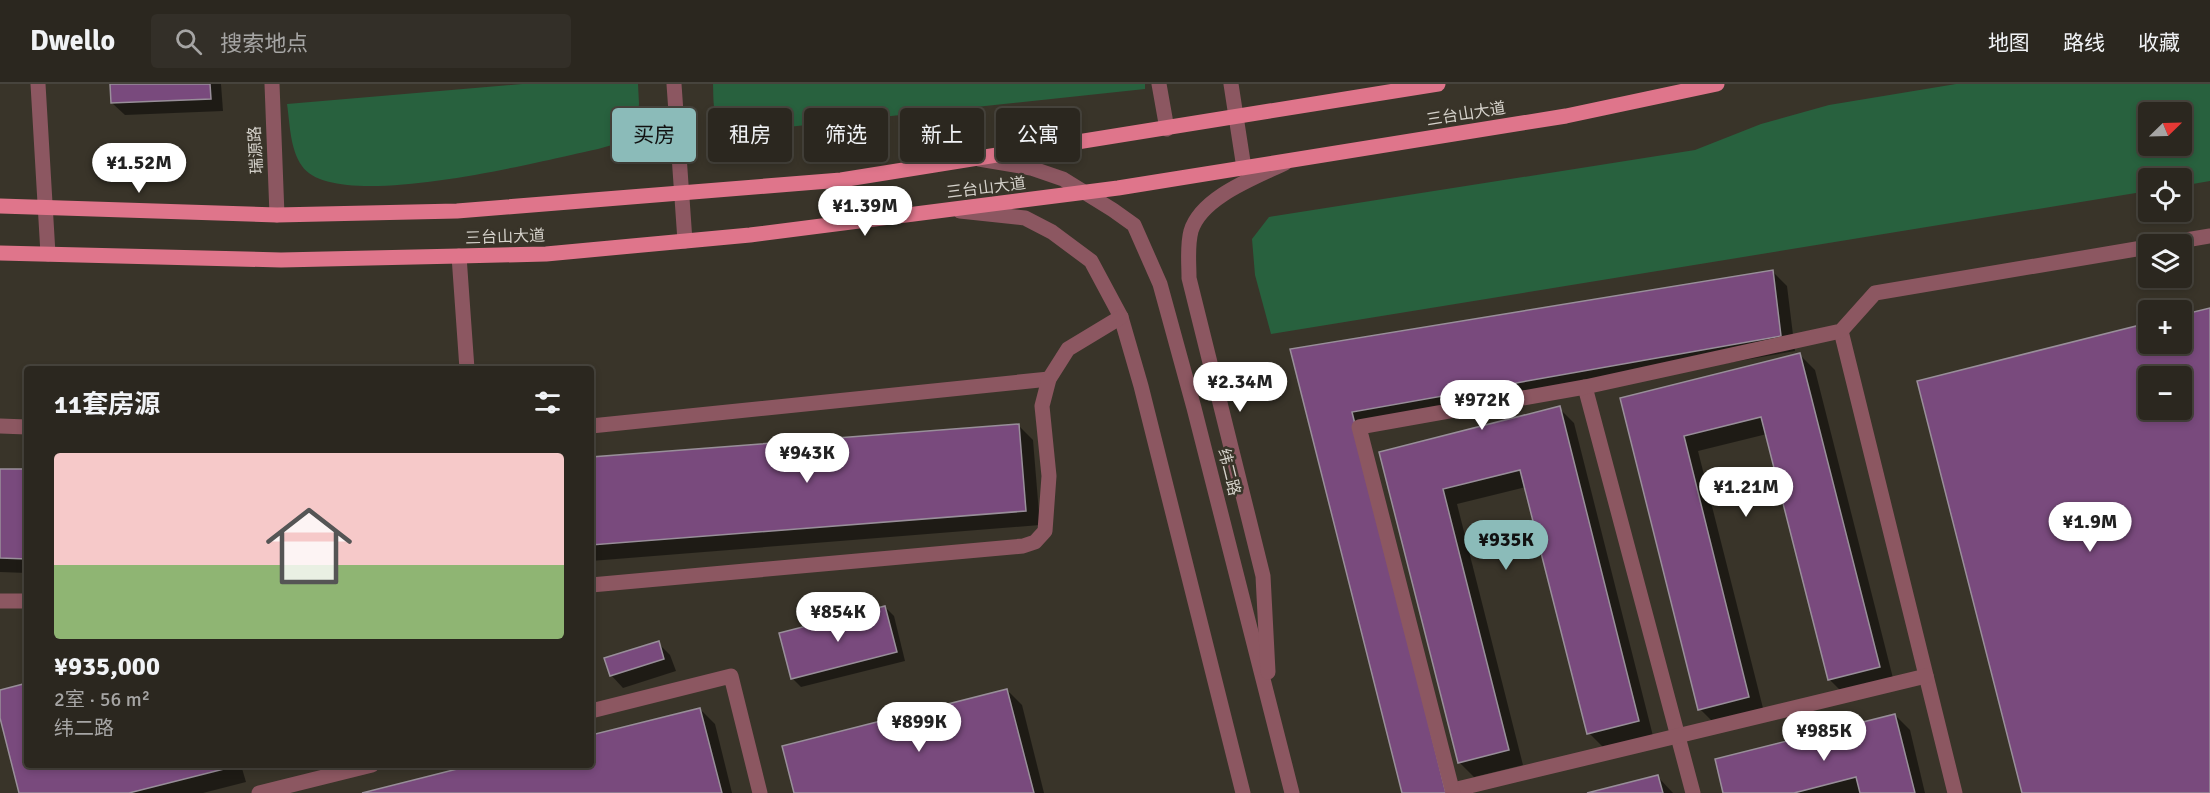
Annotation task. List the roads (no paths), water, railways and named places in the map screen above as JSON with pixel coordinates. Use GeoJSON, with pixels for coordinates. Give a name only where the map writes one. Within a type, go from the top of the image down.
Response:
{"type":"FeatureCollection","features":[{"type":"Feature","properties":{"kind":"main road","name":"三台山大道"},"geometry":{"type":"LineString","coordinates":[[984,158],[1438,84]]}},
{"type":"Feature","properties":{"kind":"main road","name":"三台山大道"},"geometry":{"type":"LineString","coordinates":[[0,253],[281,260],[546,254],[685,241],[1086,193],[1566,116],[1718,84]]}},
{"type":"Feature","properties":{"kind":"main road","name":"三台山大道"},"geometry":{"type":"LineString","coordinates":[[0,206],[277,215],[457,211],[841,180],[959,162]]}},
{"type":"Feature","properties":{"kind":"street"},"geometry":{"type":"LineString","coordinates":[[38,84],[48,254]]}},
{"type":"Feature","properties":{"kind":"street","name":"瑞源路"},"geometry":{"type":"LineString","coordinates":[[272,84],[277,215]]}},
{"type":"Feature","properties":{"kind":"street"},"geometry":{"type":"LineString","coordinates":[[674,84],[685,241]]}},
{"type":"Feature","properties":{"kind":"street"},"geometry":{"type":"LineString","coordinates":[[1159,84],[1167,129]]}},
{"type":"Feature","properties":{"kind":"street"},"geometry":{"type":"LineString","coordinates":[[1231,84],[1244,168]]}},
{"type":"Feature","properties":{"kind":"street","name":"纬二路"},"geometry":{"type":"LineString","coordinates":[[984,160],[1031,168],[1063,179],[1134,225],[1160,284],[1292,793]]}},
{"type":"Feature","properties":{"kind":"street"},"geometry":{"type":"LineString","coordinates":[[1270,705],[1263,576],[1190,278],[1188,249],[1191,229],[1201,211],[1246,181],[1293,160]]}},
{"type":"Feature","properties":{"kind":"street"},"geometry":{"type":"LineString","coordinates":[[951,210],[1025,218],[1052,232],[1091,261],[1121,316],[1142,386],[1243,793]]}},
{"type":"Feature","properties":{"kind":"street"},"geometry":{"type":"LineString","coordinates":[[2192,239],[2210,236]]}},
{"type":"Feature","properties":{"kind":"street"},"geometry":{"type":"LineString","coordinates":[[1926,676],[1453,791],[1359,427],[1585,387],[1841,331],[1875,293],[2138,249]]}},
{"type":"Feature","properties":{"kind":"street"},"geometry":{"type":"LineString","coordinates":[[459,256],[467,366]]}},
{"type":"Feature","properties":{"kind":"street"},"geometry":{"type":"LineString","coordinates":[[594,585],[1023,546],[1035,542],[1045,531],[1046,520],[1049,476],[1042,405],[1049,379],[1068,349],[1121,316]]}},
{"type":"Feature","properties":{"kind":"street"},"geometry":{"type":"LineString","coordinates":[[1841,331],[1955,793]]}},
{"type":"Feature","properties":{"kind":"street"},"geometry":{"type":"LineString","coordinates":[[594,426],[1049,379]]}},
{"type":"Feature","properties":{"kind":"street"},"geometry":{"type":"LineString","coordinates":[[1585,387],[1693,793]]}},
{"type":"Feature","properties":{"kind":"street"},"geometry":{"type":"LineString","coordinates":[[0,426],[24,427]]}},
{"type":"Feature","properties":{"kind":"street"},"geometry":{"type":"LineString","coordinates":[[0,601],[24,601]]}},
{"type":"Feature","properties":{"kind":"street"},"geometry":{"type":"LineString","coordinates":[[594,710],[730,676],[760,793]]}},
{"type":"Feature","properties":{"kind":"street"},"geometry":{"type":"LineString","coordinates":[[259,793],[360,768]]}}]}
